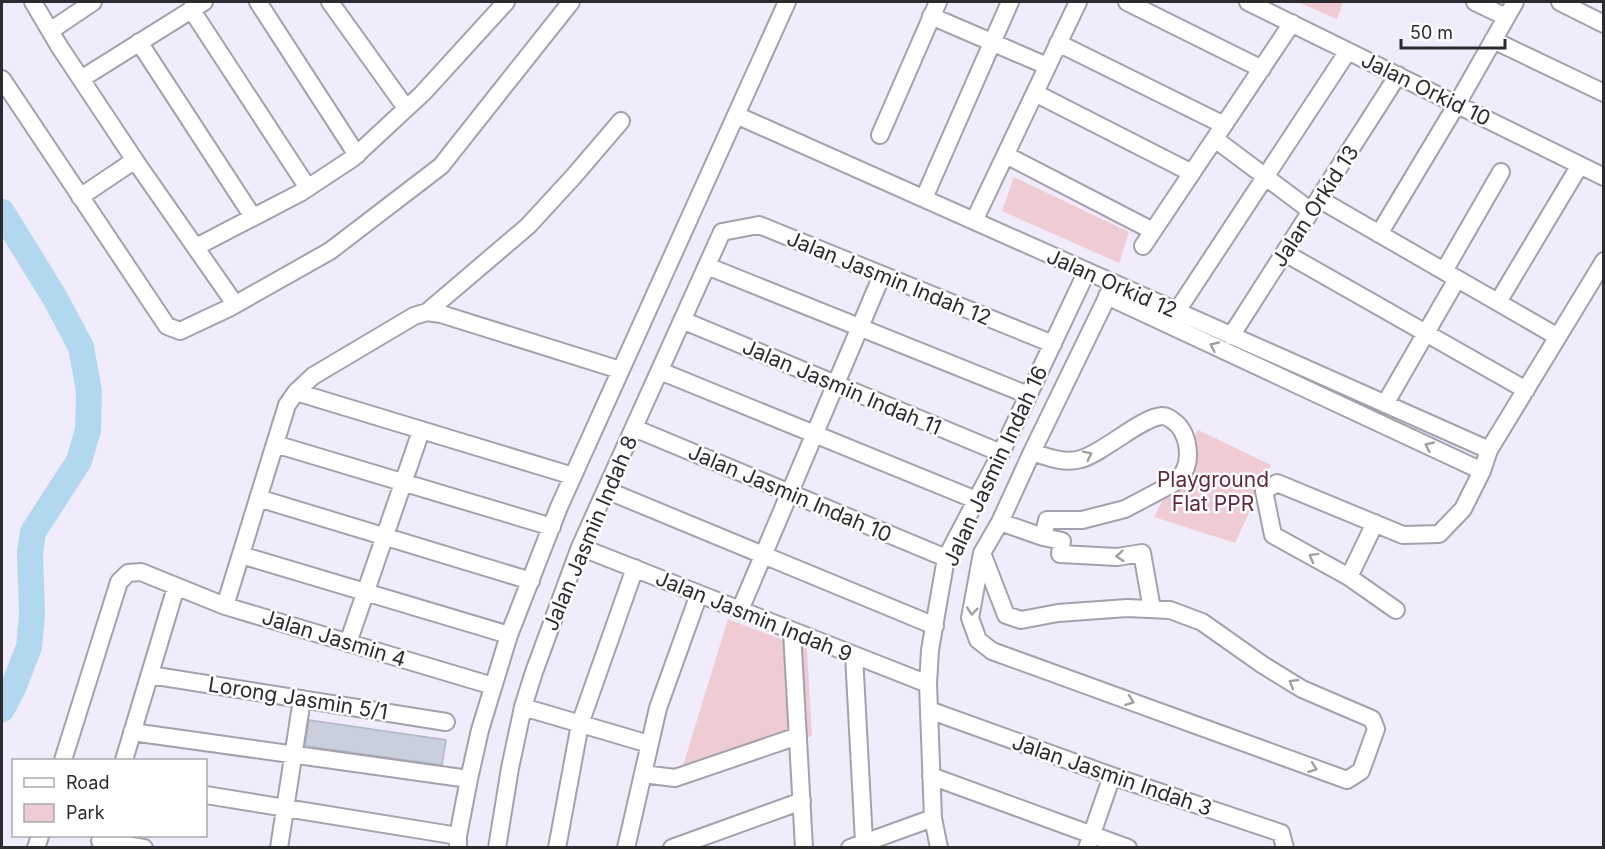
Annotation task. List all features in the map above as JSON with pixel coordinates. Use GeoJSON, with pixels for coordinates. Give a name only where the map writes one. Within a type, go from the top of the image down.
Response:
{"type":"FeatureCollection","features":[{"type":"Feature","properties":{"kind":"street"},"geometry":{"type":"LineString","coordinates":[[33,2],[135,160],[235,304]]}},
{"type":"Feature","properties":{"kind":"street"},"geometry":{"type":"LineString","coordinates":[[50,31],[93,2]]}},
{"type":"Feature","properties":{"kind":"street"},"geometry":{"type":"LineString","coordinates":[[258,2],[357,155]]}},
{"type":"Feature","properties":{"kind":"street"},"geometry":{"type":"LineString","coordinates":[[330,2],[406,108]]}},
{"type":"Feature","properties":{"kind":"street"},"geometry":{"type":"LineString","coordinates":[[196,247],[308,188],[357,155],[406,108],[506,2]]}},
{"type":"Feature","properties":{"kind":"street"},"geometry":{"type":"LineString","coordinates":[[2,79],[167,326],[180,331],[235,304],[330,251],[441,166],[572,2]]}},
{"type":"Feature","properties":{"kind":"street"},"geometry":{"type":"LineString","coordinates":[[207,795],[458,842],[469,779],[509,635],[573,476],[787,2]]}},
{"type":"Feature","properties":{"kind":"street"},"geometry":{"type":"LineString","coordinates":[[924,198],[1010,2]]}},
{"type":"Feature","properties":{"kind":"street"},"geometry":{"type":"LineString","coordinates":[[974,221],[1078,2]]}},
{"type":"Feature","properties":{"kind":"street"},"geometry":{"type":"LineString","coordinates":[[1126,2],[1262,69]]}},
{"type":"Feature","properties":{"kind":"street","name":"Jalan Orkid 10"},"geometry":{"type":"LineString","coordinates":[[1248,2],[1604,177]]}},
{"type":"Feature","properties":{"kind":"street"},"geometry":{"type":"LineString","coordinates":[[1474,2],[1506,17]]}},
{"type":"Feature","properties":{"kind":"street"},"geometry":{"type":"LineString","coordinates":[[1379,234],[1515,2]]}},
{"type":"Feature","properties":{"kind":"street"},"geometry":{"type":"LineString","coordinates":[[1560,2],[1604,24]]}},
{"type":"Feature","properties":{"kind":"street"},"geometry":{"type":"LineString","coordinates":[[81,79],[198,5],[308,188]]}},
{"type":"Feature","properties":{"kind":"street"},"geometry":{"type":"LineString","coordinates":[[880,135],[935,9],[992,42],[1047,66]]}},
{"type":"Feature","properties":{"kind":"street"},"geometry":{"type":"LineString","coordinates":[[1143,246],[1292,23]]}},
{"type":"Feature","properties":{"kind":"street"},"geometry":{"type":"LineString","coordinates":[[1493,40],[1604,93]]}},
{"type":"Feature","properties":{"kind":"street"},"geometry":{"type":"LineString","coordinates":[[139,42],[253,217]]}},
{"type":"Feature","properties":{"kind":"street"},"geometry":{"type":"LineString","coordinates":[[1058,43],[1219,132],[1265,177],[1315,205],[1379,234],[1558,337]]}},
{"type":"Feature","properties":{"kind":"street"},"geometry":{"type":"LineString","coordinates":[[1177,311],[1348,51]]}},
{"type":"Feature","properties":{"kind":"street","name":"Jalan Orkid 13"},"geometry":{"type":"LineString","coordinates":[[1231,336],[1398,75]]}},
{"type":"Feature","properties":{"kind":"street"},"geometry":{"type":"LineString","coordinates":[[1035,93],[1192,173]]}},
{"type":"Feature","properties":{"kind":"street","name":"Jalan Orkid 12"},"geometry":{"type":"LineString","coordinates":[[736,115],[1087,272],[1110,290],[1177,311],[1489,450]]}},
{"type":"Feature","properties":{"kind":"street"},"geometry":{"type":"LineString","coordinates":[[225,606],[287,405],[296,392],[313,376],[414,316],[427,312],[528,226],[621,121]]}},
{"type":"Feature","properties":{"kind":"street"},"geometry":{"type":"LineString","coordinates":[[1006,155],[1153,231]]}},
{"type":"Feature","properties":{"kind":"street"},"geometry":{"type":"LineString","coordinates":[[80,197],[135,160]]}},
{"type":"Feature","properties":{"kind":"street"},"geometry":{"type":"LineString","coordinates":[[1498,302],[1580,165]]}},
{"type":"Feature","properties":{"kind":"street"},"geometry":{"type":"LineString","coordinates":[[1385,404],[1426,333],[1450,275],[1501,172]]}},
{"type":"Feature","properties":{"kind":"street","name":"Jalan Jasmin Indah 12"},"geometry":{"type":"LineString","coordinates":[[722,232],[759,225],[1053,344]]}},
{"type":"Feature","properties":{"kind":"street","name":"Jalan Jasmin Indah 8"},"geometry":{"type":"LineString","coordinates":[[497,848],[510,768],[523,707],[534,672],[580,547],[722,232]]}},
{"type":"Feature","properties":{"kind":"street"},"geometry":{"type":"LineString","coordinates":[[1285,253],[1526,390]]}},
{"type":"Feature","properties":{"kind":"street"},"geometry":{"type":"LineString","coordinates":[[1396,610],[1349,577],[1273,535],[1264,491],[1277,483],[1403,535],[1439,534],[1463,509],[1482,471],[1489,450],[1604,261]]}},
{"type":"Feature","properties":{"kind":"street"},"geometry":{"type":"LineString","coordinates":[[707,266],[1028,395]]}},
{"type":"Feature","properties":{"kind":"street","name":"Jalan Jasmin Indah 16"},"geometry":{"type":"LineString","coordinates":[[939,848],[933,818],[928,684],[930,650],[946,558],[1001,453],[1087,272]]}},
{"type":"Feature","properties":{"kind":"street"},"geometry":{"type":"LineString","coordinates":[[741,610],[882,275]]}},
{"type":"Feature","properties":{"kind":"street"},"geometry":{"type":"LineString","coordinates":[[981,553],[1006,615],[1021,620],[1058,613],[1127,608],[1170,610],[1202,622],[1263,665],[1302,688],[1372,719],[1376,729],[1361,771],[1347,780],[992,651],[978,640],[970,618],[981,553],[1000,522],[1110,290],[1246,361],[1482,471]]}},
{"type":"Feature","properties":{"kind":"street"},"geometry":{"type":"LineString","coordinates":[[427,312],[441,314],[620,370]]}},
{"type":"Feature","properties":{"kind":"street","name":"Jalan Jasmin Indah 11"},"geometry":{"type":"LineString","coordinates":[[682,320],[1001,453]]}},
{"type":"Feature","properties":{"kind":"street"},"geometry":{"type":"LineString","coordinates":[[1246,361],[1255,346]]}},
{"type":"Feature","properties":{"kind":"street"},"geometry":{"type":"LineString","coordinates":[[1264,369],[1271,353]]}},
{"type":"Feature","properties":{"kind":"street"},"geometry":{"type":"LineString","coordinates":[[660,371],[976,500]]}},
{"type":"Feature","properties":{"kind":"street"},"geometry":{"type":"LineString","coordinates":[[296,392],[573,476]]}},
{"type":"Feature","properties":{"kind":"street"},"geometry":{"type":"LineString","coordinates":[[1032,452],[1054,459],[1081,459],[1146,422],[1161,416],[1171,419],[1180,428],[1186,440],[1187,464],[1180,478],[1174,483],[1125,509],[1082,520],[1047,520],[1043,537]]}},
{"type":"Feature","properties":{"kind":"street","name":"Jalan Jasmin Indah 10"},"geometry":{"type":"LineString","coordinates":[[634,428],[946,558]]}},
{"type":"Feature","properties":{"kind":"street"},"geometry":{"type":"LineString","coordinates":[[348,643],[421,431]]}},
{"type":"Feature","properties":{"kind":"street"},"geometry":{"type":"LineString","coordinates":[[275,444],[552,527]]}},
{"type":"Feature","properties":{"kind":"street"},"geometry":{"type":"LineString","coordinates":[[606,490],[935,626]]}},
{"type":"Feature","properties":{"kind":"street"},"geometry":{"type":"LineString","coordinates":[[258,498],[531,581]]}},
{"type":"Feature","properties":{"kind":"street"},"geometry":{"type":"LineString","coordinates":[[1000,522],[1062,541],[1060,554],[1116,557],[1142,553],[1152,609]]}},
{"type":"Feature","properties":{"kind":"street"},"geometry":{"type":"LineString","coordinates":[[1349,577],[1375,523]]}},
{"type":"Feature","properties":{"kind":"street","name":"Jalan Jasmin Indah 9"},"geometry":{"type":"LineString","coordinates":[[580,547],[928,684]]}},
{"type":"Feature","properties":{"kind":"street"},"geometry":{"type":"LineString","coordinates":[[241,555],[509,635]]}},
{"type":"Feature","properties":{"kind":"street"},"geometry":{"type":"LineString","coordinates":[[557,848],[580,724],[635,568]]}},
{"type":"Feature","properties":{"kind":"street","name":"Jalan Jasmin 4"},"geometry":{"type":"LineString","coordinates":[[63,759],[119,582],[128,573],[141,572],[225,606],[493,686]]}},
{"type":"Feature","properties":{"kind":"street"},"geometry":{"type":"LineString","coordinates":[[124,759],[176,587]]}},
{"type":"Feature","properties":{"kind":"street"},"geometry":{"type":"LineString","coordinates":[[626,848],[658,708],[699,594]]}},
{"type":"Feature","properties":{"kind":"street"},"geometry":{"type":"LineString","coordinates":[[792,631],[804,848]]}},
{"type":"Feature","properties":{"kind":"street"},"geometry":{"type":"LineString","coordinates":[[854,655],[857,845],[933,818]]}},
{"type":"Feature","properties":{"kind":"street","name":"Lorong Jasmin 5/1"},"geometry":{"type":"LineString","coordinates":[[150,675],[446,722]]}},
{"type":"Feature","properties":{"kind":"street"},"geometry":{"type":"LineString","coordinates":[[279,848],[302,699]]}},
{"type":"Feature","properties":{"kind":"street"},"geometry":{"type":"LineString","coordinates":[[523,707],[649,744]]}},
{"type":"Feature","properties":{"kind":"street","name":"Jalan Jasmin Indah 3"},"geometry":{"type":"LineString","coordinates":[[929,710],[1112,776],[1281,833],[1286,848]]}},
{"type":"Feature","properties":{"kind":"street"},"geometry":{"type":"LineString","coordinates":[[132,732],[469,779]]}},
{"type":"Feature","properties":{"kind":"street"},"geometry":{"type":"LineString","coordinates":[[643,774],[675,778],[798,736]]}},
{"type":"Feature","properties":{"kind":"street"},"geometry":{"type":"LineString","coordinates":[[931,776],[1089,841],[1128,848]]}},
{"type":"Feature","properties":{"kind":"street"},"geometry":{"type":"LineString","coordinates":[[1089,841],[1112,776]]}},
{"type":"Feature","properties":{"kind":"street"},"geometry":{"type":"LineString","coordinates":[[672,848],[802,801]]}},
{"type":"Feature","properties":{"kind":"street"},"geometry":{"type":"LineString","coordinates":[[100,841],[144,848]]}},
{"type":"Feature","properties":{"kind":"green space"},"geometry":{"type":"Polygon","coordinates":[[[1298,2],[1343,2],[1337,19],[1298,2]]]}},
{"type":"Feature","properties":{"kind":"green space"},"geometry":{"type":"Polygon","coordinates":[[[1014,177],[1129,232],[1119,263],[1002,211],[1014,177]]]}},
{"type":"Feature","properties":{"kind":"green space","name":"Playground Flat PPR"},"geometry":{"type":"Polygon","coordinates":[[[1198,430],[1271,465],[1235,543],[1154,517],[1198,430]]]}},
{"type":"Feature","properties":{"kind":"green space"},"geometry":{"type":"Polygon","coordinates":[[[728,619],[807,649],[812,736],[678,782],[728,619]]]}},
{"type":"Feature","properties":{"kind":"building"},"geometry":{"type":"Polygon","coordinates":[[[309,720],[446,740],[442,765],[305,746],[309,720]]]}},
{"type":"Feature","properties":{"kind":"waterway"},"geometry":{"type":"LineString","coordinates":[[2,212],[55,298],[81,347],[89,391],[88,430],[79,461],[33,532],[30,552],[32,615],[29,647],[2,709]]}}]}
